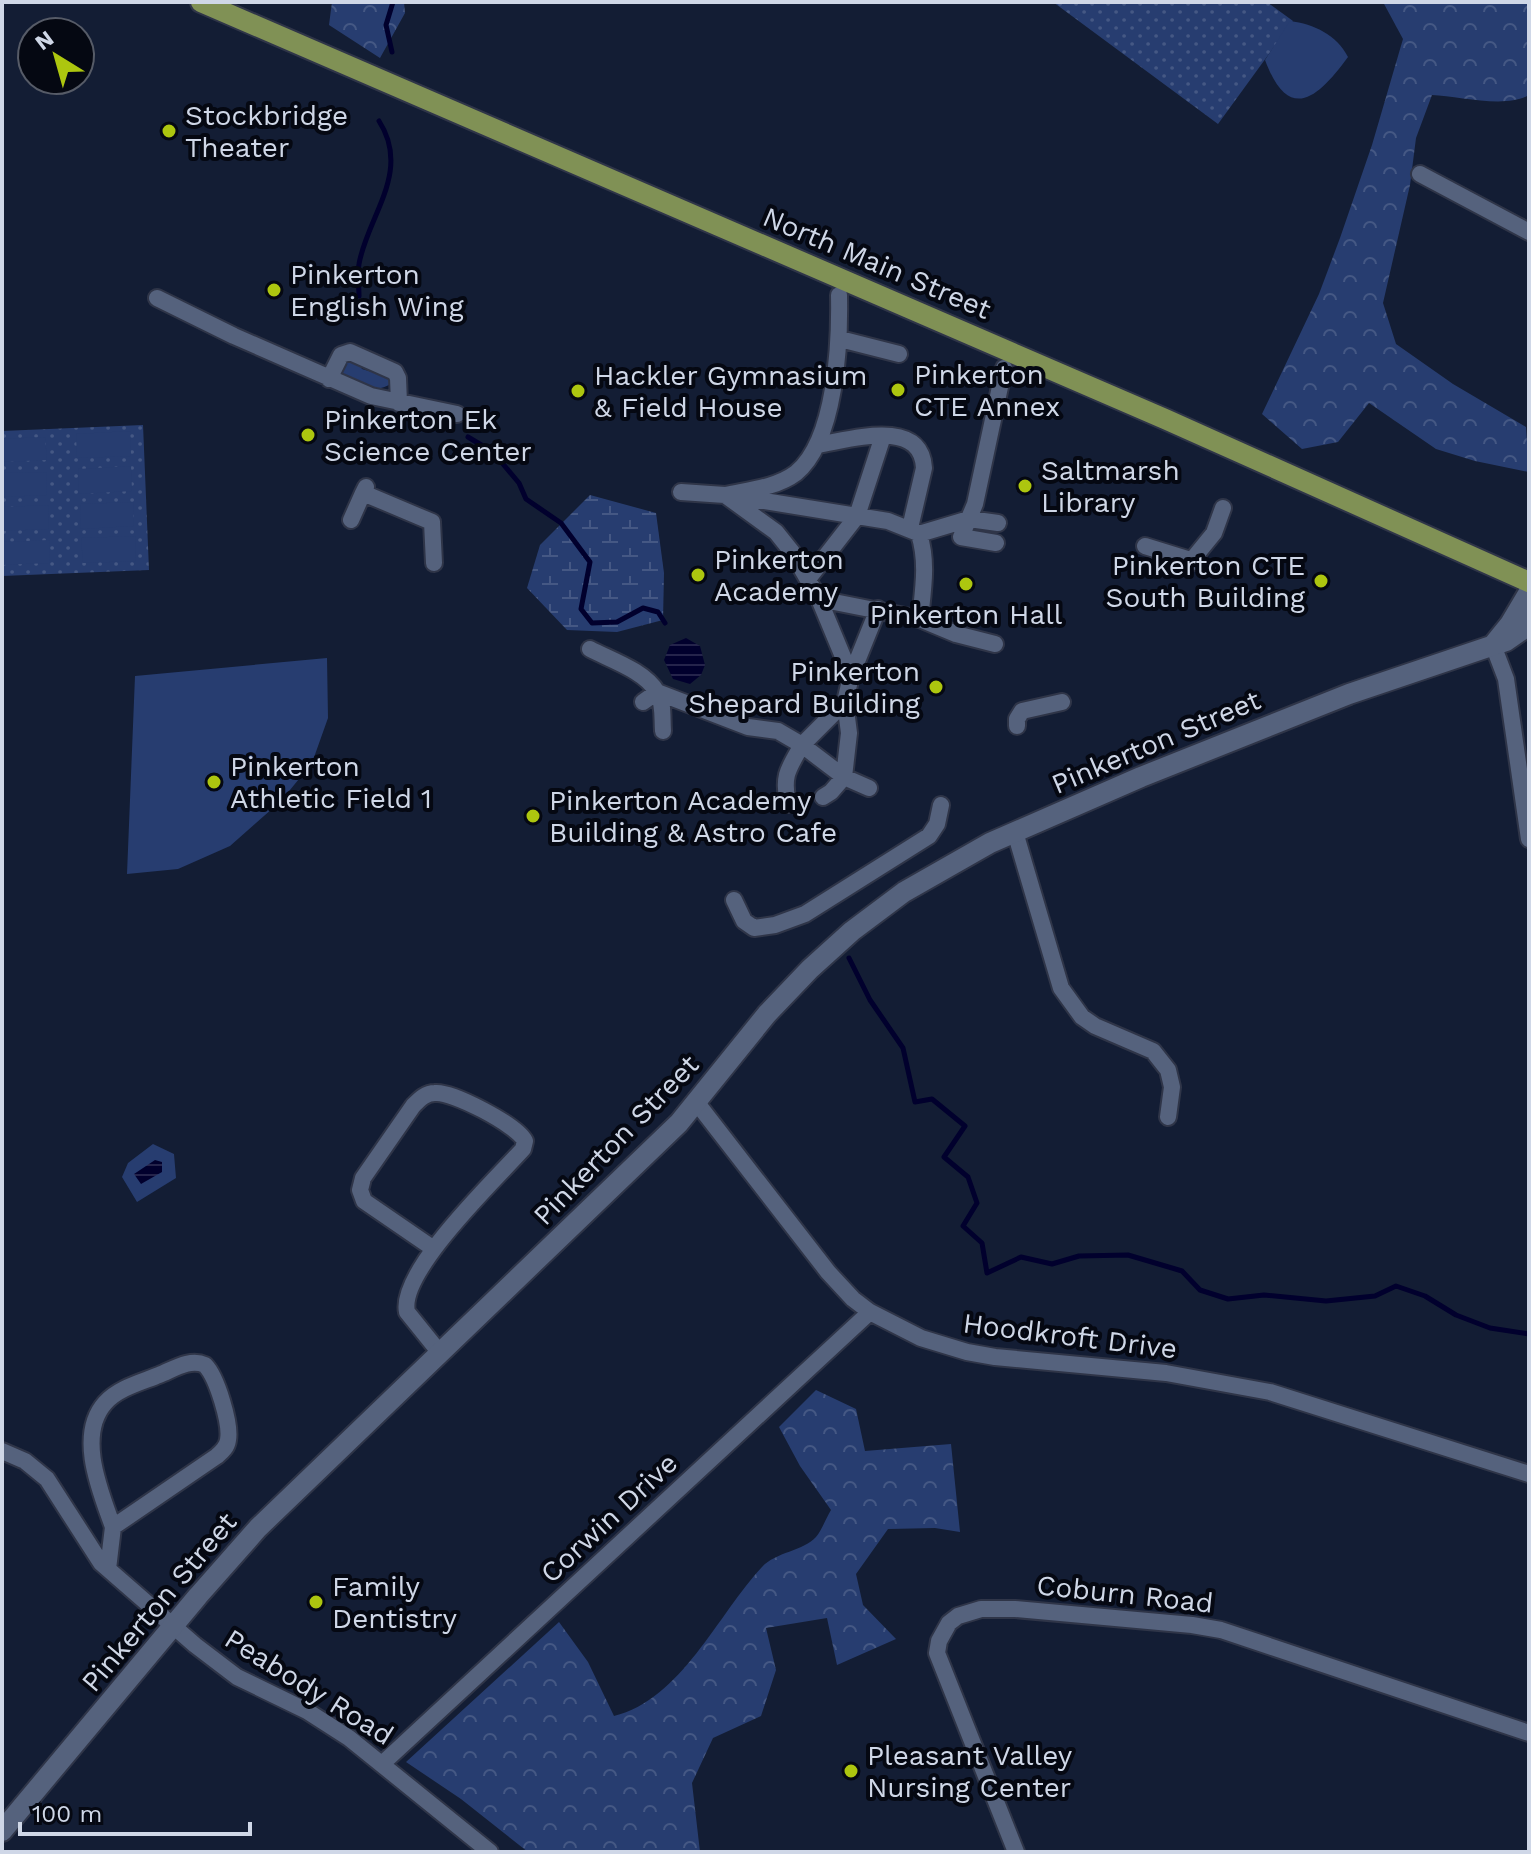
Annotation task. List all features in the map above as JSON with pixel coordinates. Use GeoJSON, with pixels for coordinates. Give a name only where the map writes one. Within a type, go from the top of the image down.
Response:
{"type":"FeatureCollection","features":[{"type":"Feature","properties":{"kind":"main road","name":"North Main Street"},"geometry":{"type":"LineString","coordinates":[[201,2],[1165,419],[1529,582]]}},
{"type":"Feature","properties":{"kind":"street"},"geometry":{"type":"LineString","coordinates":[[1420,174],[1529,232]]}},
{"type":"Feature","properties":{"kind":"street"},"geometry":{"type":"LineString","coordinates":[[725,495],[780,482],[805,463],[817,445],[825,422],[840,339],[839,295]]}},
{"type":"Feature","properties":{"kind":"street"},"geometry":{"type":"LineString","coordinates":[[157,298],[371,396],[457,414]]}},
{"type":"Feature","properties":{"kind":"street"},"geometry":{"type":"LineString","coordinates":[[840,339],[899,354]]}},
{"type":"Feature","properties":{"kind":"street"},"geometry":{"type":"LineString","coordinates":[[329,379],[341,355],[350,352],[395,372],[399,403]]}},
{"type":"Feature","properties":{"kind":"street"},"geometry":{"type":"LineString","coordinates":[[996,543],[961,537],[975,504],[1004,368]]}},
{"type":"Feature","properties":{"kind":"street"},"geometry":{"type":"LineString","coordinates":[[817,445],[883,436],[911,440],[917,446],[923,458],[915,531],[925,567],[920,619]]}},
{"type":"Feature","properties":{"kind":"street"},"geometry":{"type":"LineString","coordinates":[[808,579],[857,516],[883,436]]}},
{"type":"Feature","properties":{"kind":"street"},"geometry":{"type":"LineString","coordinates":[[351,520],[365,490],[432,522],[434,563]]}},
{"type":"Feature","properties":{"kind":"street"},"geometry":{"type":"LineString","coordinates":[[681,492],[725,495],[888,521],[915,531],[969,519],[998,523]]}},
{"type":"Feature","properties":{"kind":"street"},"geometry":{"type":"LineString","coordinates":[[725,495],[776,532],[819,599],[851,676]]}},
{"type":"Feature","properties":{"kind":"street"},"geometry":{"type":"LineString","coordinates":[[1145,546],[1197,562],[1214,533],[1223,508]]}},
{"type":"Feature","properties":{"kind":"street"},"geometry":{"type":"LineString","coordinates":[[1529,592],[1493,645],[1506,679],[1529,839]]}},
{"type":"Feature","properties":{"kind":"street"},"geometry":{"type":"LineString","coordinates":[[819,599],[920,619],[956,634],[995,644]]}},
{"type":"Feature","properties":{"kind":"street"},"geometry":{"type":"LineString","coordinates":[[823,797],[844,777],[849,733],[845,702],[851,676],[878,609]]}},
{"type":"Feature","properties":{"kind":"street","name":"Pinkerton Street"},"geometry":{"type":"LineString","coordinates":[[2,1831],[258,1528],[643,1159],[697,1103],[781,998],[830,950],[878,912],[923,880],[1015,832],[1288,717],[1516,637],[1529,625]]}},
{"type":"Feature","properties":{"kind":"street"},"geometry":{"type":"LineString","coordinates":[[590,649],[647,681],[650,697],[662,705],[663,731]]}},
{"type":"Feature","properties":{"kind":"street"},"geometry":{"type":"LineString","coordinates":[[650,697],[748,727],[778,731],[844,777],[869,788]]}},
{"type":"Feature","properties":{"kind":"street"},"geometry":{"type":"LineString","coordinates":[[788,804],[785,774],[802,745],[845,702]]}},
{"type":"Feature","properties":{"kind":"street"},"geometry":{"type":"LineString","coordinates":[[1017,726],[1022,711],[1062,702]]}},
{"type":"Feature","properties":{"kind":"street"},"geometry":{"type":"LineString","coordinates":[[734,900],[744,921],[754,928],[761,929],[795,919],[929,836],[937,824],[941,805]]}},
{"type":"Feature","properties":{"kind":"street"},"geometry":{"type":"LineString","coordinates":[[1015,832],[1061,988],[1082,1017],[1095,1026],[1153,1051],[1168,1070],[1170,1078],[1172,1087],[1168,1117]]}},
{"type":"Feature","properties":{"kind":"street"},"geometry":{"type":"LineString","coordinates":[[434,1249],[364,1201],[360,1190],[361,1181],[413,1106],[419,1099],[433,1093],[448,1095],[515,1128],[525,1141],[523,1149],[434,1249],[413,1283],[406,1306],[411,1319],[440,1353]]}},
{"type":"Feature","properties":{"kind":"street","name":"Hoodkroft Drive"},"geometry":{"type":"LineString","coordinates":[[697,1103],[828,1272],[870,1312],[921,1338],[967,1352],[1166,1373],[1270,1392],[1529,1474]]}},
{"type":"Feature","properties":{"kind":"street","name":"Corwin Drive"},"geometry":{"type":"LineString","coordinates":[[383,1763],[870,1312]]}},
{"type":"Feature","properties":{"kind":"street"},"geometry":{"type":"LineString","coordinates":[[108,1569],[113,1527],[95,1467],[93,1433],[99,1413],[111,1398],[126,1389],[188,1363],[202,1363],[209,1368],[215,1380],[228,1430],[225,1448],[113,1527]]}},
{"type":"Feature","properties":{"kind":"street","name":"Peabody Road"},"geometry":{"type":"LineString","coordinates":[[2,1451],[25,1461],[47,1479],[92,1550],[108,1569],[173,1627],[237,1677],[319,1718],[383,1763],[490,1852]]}},
{"type":"Feature","properties":{"kind":"street","name":"Coburn Road"},"geometry":{"type":"LineString","coordinates":[[1016,1852],[937,1653],[939,1641],[949,1623],[970,1611],[1015,1609],[1221,1630],[1529,1733]]}},
{"type":"Feature","properties":{"kind":"green space"},"geometry":{"type":"Polygon","coordinates":[[[332,2],[404,2],[405,13],[380,58],[329,25],[332,2]]]}},
{"type":"Feature","properties":{"kind":"green space"},"geometry":{"type":"Polygon","coordinates":[[[1053,2],[1267,2],[1293,21],[1218,124],[1053,2]]]}},
{"type":"Feature","properties":{"kind":"green space"},"geometry":{"type":"Polygon","coordinates":[[[1383,2],[1529,2],[1529,95],[1495,101],[1432,95],[1416,138],[1410,185],[1383,303],[1396,344],[1453,384],[1526,427],[1529,472],[1436,449],[1369,403],[1338,442],[1302,449],[1262,414],[1319,294],[1372,145],[1403,39],[1383,2]]]}},
{"type":"Feature","properties":{"kind":"green space"},"geometry":{"type":"Polygon","coordinates":[[[1290,21],[1324,32],[1338,43],[1348,57],[1326,84],[1304,98],[1294,98],[1284,92],[1274,80],[1265,60],[1290,21]]]}},
{"type":"Feature","properties":{"kind":"green space"},"geometry":{"type":"Polygon","coordinates":[[[348,359],[362,369],[389,377],[391,383],[373,388],[341,375],[348,359]]]}},
{"type":"Feature","properties":{"kind":"green space"},"geometry":{"type":"Polygon","coordinates":[[[143,425],[149,570],[2,576],[2,431],[143,425]]]}},
{"type":"Feature","properties":{"kind":"green space"},"geometry":{"type":"Polygon","coordinates":[[[130,431],[131,456],[77,458],[76,434],[130,431]]]}},
{"type":"Feature","properties":{"kind":"green space"},"geometry":{"type":"Polygon","coordinates":[[[45,437],[47,460],[2,462],[2,439],[45,437]]]}},
{"type":"Feature","properties":{"kind":"green space"},"geometry":{"type":"Polygon","coordinates":[[[131,466],[132,491],[79,494],[78,469],[131,466]]]}},
{"type":"Feature","properties":{"kind":"green space"},"geometry":{"type":"Polygon","coordinates":[[[46,472],[47,495],[2,497],[2,473],[46,472]]]}},
{"type":"Feature","properties":{"kind":"green space"},"geometry":{"type":"Polygon","coordinates":[[[590,495],[656,513],[664,573],[663,620],[617,632],[567,630],[527,588],[540,545],[590,495]]]}},
{"type":"Feature","properties":{"kind":"green space"},"geometry":{"type":"Polygon","coordinates":[[[133,502],[134,526],[81,529],[80,504],[133,502]]]}},
{"type":"Feature","properties":{"kind":"green space"},"geometry":{"type":"Polygon","coordinates":[[[48,505],[49,529],[2,531],[2,507],[48,505]]]}},
{"type":"Feature","properties":{"kind":"green space"},"geometry":{"type":"Polygon","coordinates":[[[135,536],[136,561],[83,563],[81,538],[135,536]]]}},
{"type":"Feature","properties":{"kind":"green space"},"geometry":{"type":"Polygon","coordinates":[[[49,540],[50,563],[2,565],[2,542],[49,540]]]}},
{"type":"Feature","properties":{"kind":"green space","name":"Pinkerton Athletic Field 1"},"geometry":{"type":"Polygon","coordinates":[[[327,658],[328,718],[312,763],[281,801],[230,846],[178,869],[127,874],[135,676],[327,658]]]}},
{"type":"Feature","properties":{"kind":"green space"},"geometry":{"type":"Polygon","coordinates":[[[153,1144],[174,1154],[176,1178],[137,1202],[122,1177],[128,1163],[153,1144]]]}},
{"type":"Feature","properties":{"kind":"green space"},"geometry":{"type":"Polygon","coordinates":[[[816,1390],[856,1409],[865,1451],[951,1444],[960,1532],[935,1528],[888,1529],[856,1574],[863,1605],[896,1639],[837,1665],[827,1618],[766,1628],[776,1670],[761,1716],[713,1738],[692,1783],[700,1852],[528,1852],[461,1799],[406,1762],[559,1622],[588,1662],[614,1716],[638,1707],[659,1693],[697,1653],[762,1567],[811,1542],[831,1510],[800,1466],[779,1427],[816,1390]]]}},
{"type":"Feature","properties":{"kind":"shaded area"},"geometry":{"type":"Polygon","coordinates":[[[686,638],[700,646],[705,665],[701,675],[690,684],[673,679],[664,660],[670,645],[686,638]]]}},
{"type":"Feature","properties":{"kind":"shaded area"},"geometry":{"type":"Polygon","coordinates":[[[155,1160],[162,1162],[162,1172],[141,1184],[134,1174],[155,1160]]]}},
{"type":"Feature","properties":{"kind":"waterway"},"geometry":{"type":"LineString","coordinates":[[392,52],[386,25],[393,2]]}},
{"type":"Feature","properties":{"kind":"waterway"},"geometry":{"type":"LineString","coordinates":[[359,296],[359,264],[389,176],[391,158],[388,140],[379,121]]}},
{"type":"Feature","properties":{"kind":"waterway"},"geometry":{"type":"LineString","coordinates":[[468,437],[493,452],[519,483],[526,499],[561,523],[590,562],[581,609],[592,623],[617,622],[643,608],[658,612],[665,623]]}},
{"type":"Feature","properties":{"kind":"waterway"},"geometry":{"type":"LineString","coordinates":[[849,958],[870,1000],[903,1048],[915,1102],[932,1099],[965,1126],[944,1157],[968,1177],[977,1203],[963,1226],[982,1243],[987,1273],[1021,1257],[1052,1264],[1079,1256],[1128,1255],[1182,1271],[1200,1290],[1228,1299],[1264,1295],[1326,1301],[1375,1296],[1396,1286],[1425,1296],[1456,1315],[1490,1328],[1529,1334]]}},
{"type":"Feature","properties":{"kind":"place","name":"Stockbridge Theater"},"geometry":{"type":"Point","coordinates":[169,131]}},
{"type":"Feature","properties":{"kind":"place","name":"Pinkerton English Wing"},"geometry":{"type":"Point","coordinates":[274,290]}},
{"type":"Feature","properties":{"kind":"place","name":"Pinkerton CTE Annex"},"geometry":{"type":"Point","coordinates":[898,390]}},
{"type":"Feature","properties":{"kind":"place","name":"Hackler Gymnasium & Field House"},"geometry":{"type":"Point","coordinates":[578,391]}},
{"type":"Feature","properties":{"kind":"place","name":"Pinkerton Ek Science Center"},"geometry":{"type":"Point","coordinates":[308,435]}},
{"type":"Feature","properties":{"kind":"place","name":"Saltmarsh Library"},"geometry":{"type":"Point","coordinates":[1025,486]}},
{"type":"Feature","properties":{"kind":"place","name":"Pinkerton Academy"},"geometry":{"type":"Point","coordinates":[698,575]}},
{"type":"Feature","properties":{"kind":"place","name":"Pinkerton CTE South Building"},"geometry":{"type":"Point","coordinates":[1321,581]}},
{"type":"Feature","properties":{"kind":"place","name":"Pinkerton Hall"},"geometry":{"type":"Point","coordinates":[966,584]}},
{"type":"Feature","properties":{"kind":"place","name":"Pinkerton Shepard Building"},"geometry":{"type":"Point","coordinates":[936,687]}},
{"type":"Feature","properties":{"kind":"place","name":"Pinkerton Athletic Field 1"},"geometry":{"type":"Point","coordinates":[214,782]}},
{"type":"Feature","properties":{"kind":"place","name":"Pinkerton Academy Building & Astro Cafe"},"geometry":{"type":"Point","coordinates":[533,816]}},
{"type":"Feature","properties":{"kind":"place","name":"Family Dentistry"},"geometry":{"type":"Point","coordinates":[316,1602]}},
{"type":"Feature","properties":{"kind":"place","name":"Pleasant Valley Nursing Center"},"geometry":{"type":"Point","coordinates":[851,1771]}}]}
